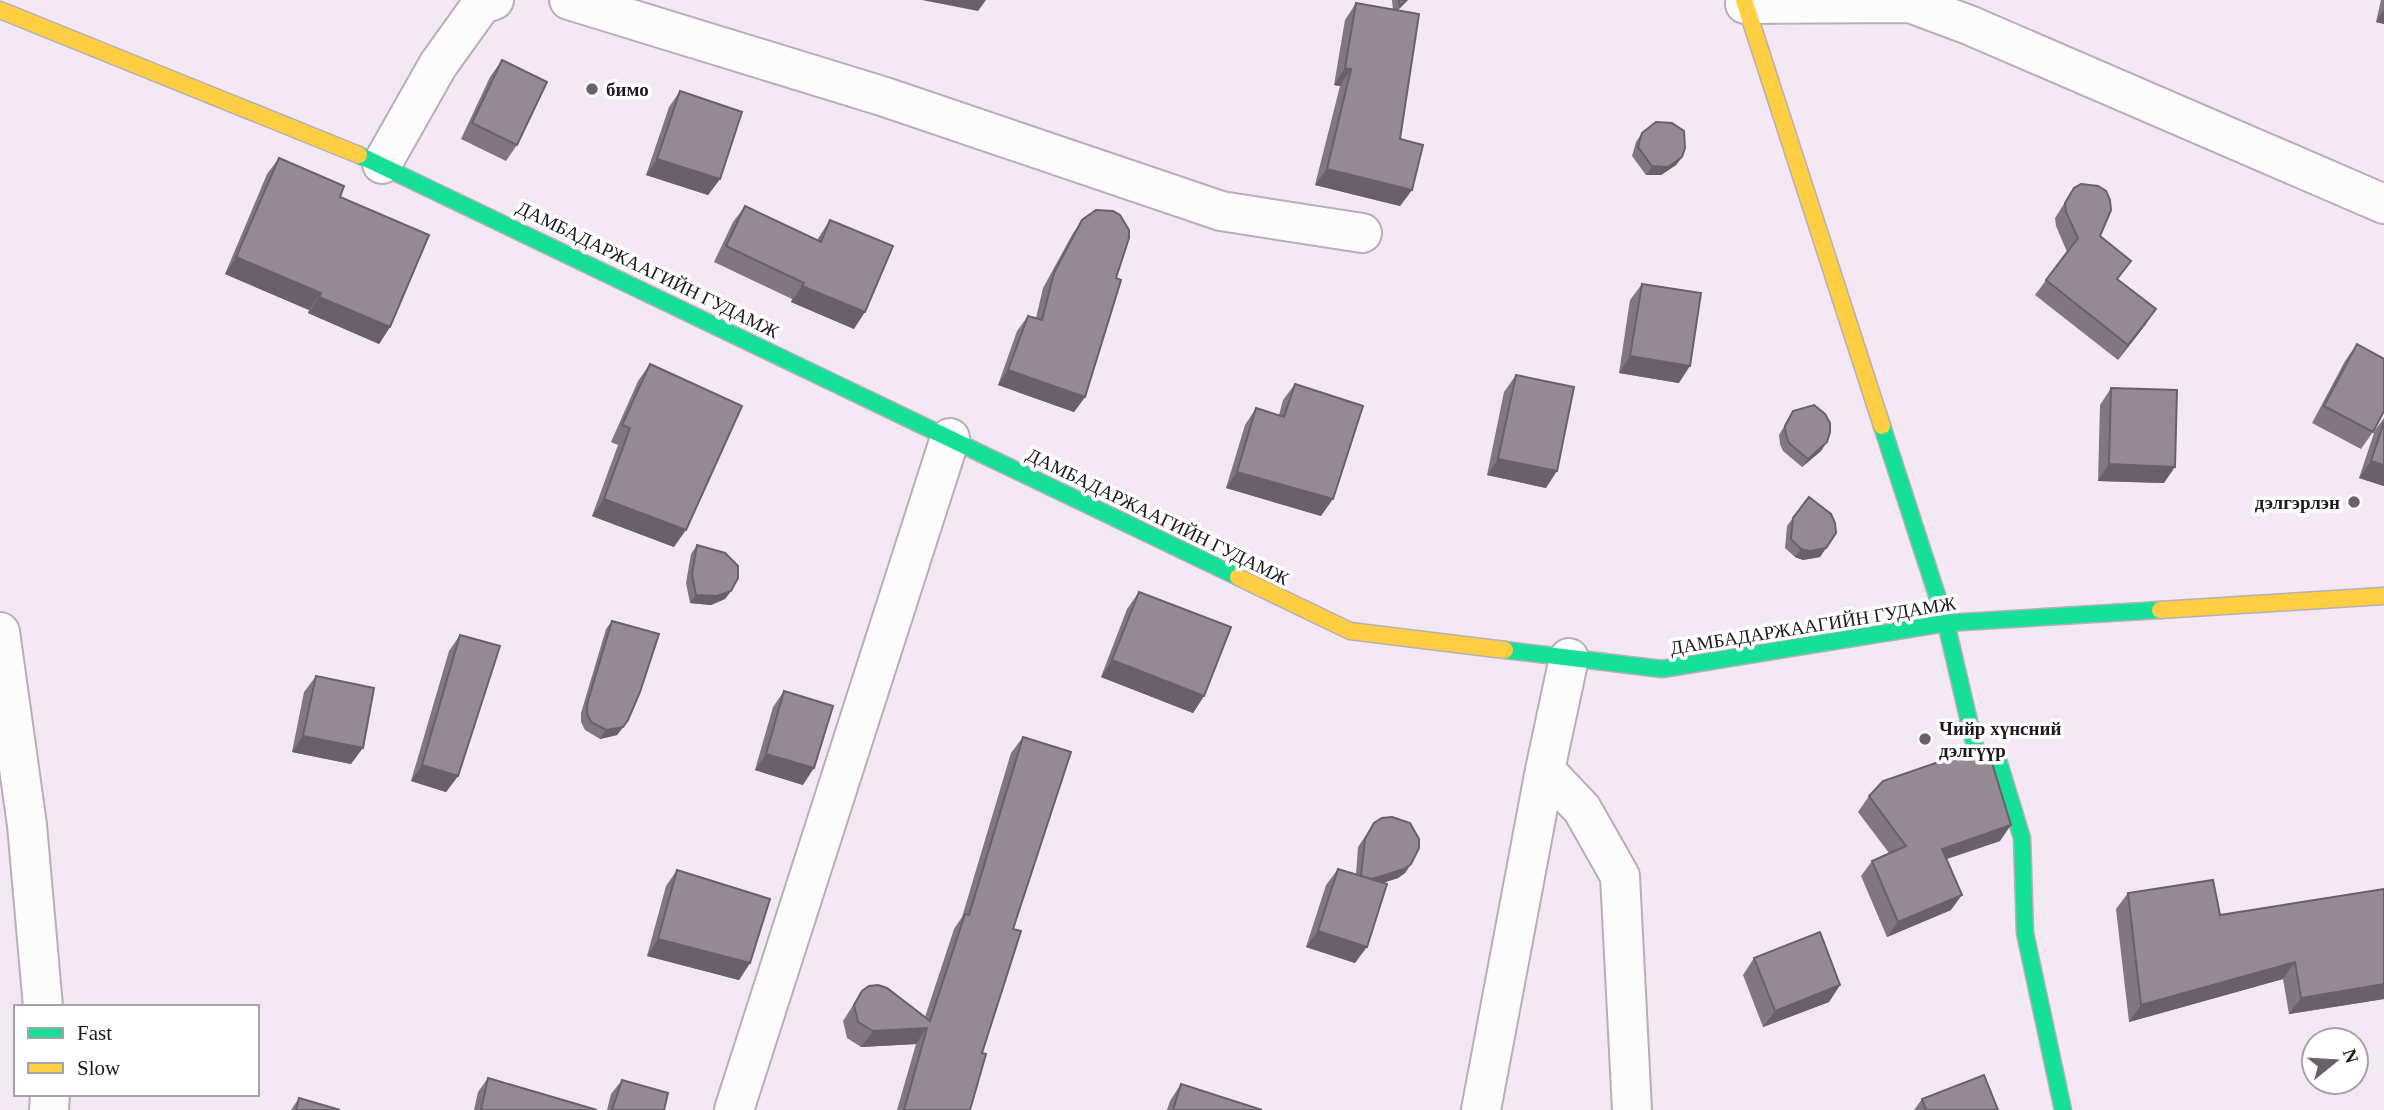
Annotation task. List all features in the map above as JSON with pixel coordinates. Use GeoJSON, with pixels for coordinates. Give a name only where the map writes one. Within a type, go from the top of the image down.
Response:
{"type":"FeatureCollection","features":[{"type":"Feature","properties":{"kind":"main road"},"geometry":{"type":"LineString","coordinates":[[1744,2],[1946,624],[1976,751],[1999,763],[2022,838],[2025,933],[2063,1110]]}},
{"type":"Feature","properties":{"kind":"main road","name":"ДАМБАДАРЖААГИЙН ГУДАМЖ"},"geometry":{"type":"LineString","coordinates":[[0,10],[382,164],[1350,631],[1662,669],[1946,624],[2384,596]]}},
{"type":"Feature","properties":{"kind":"street"},"geometry":{"type":"LineString","coordinates":[[382,164],[438,65],[481,5],[494,0]]}},
{"type":"Feature","properties":{"kind":"street"},"geometry":{"type":"LineString","coordinates":[[569,0],[885,97],[1221,211],[1362,233]]}},
{"type":"Feature","properties":{"kind":"street"},"geometry":{"type":"LineString","coordinates":[[1744,2],[1910,3],[1975,13],[2384,204]]}},
{"type":"Feature","properties":{"kind":"street"},"geometry":{"type":"LineString","coordinates":[[734,1110],[950,438]]}},
{"type":"Feature","properties":{"kind":"street"},"geometry":{"type":"LineString","coordinates":[[0,632],[27,825],[43,1005]]}},
{"type":"Feature","properties":{"kind":"street"},"geometry":{"type":"LineString","coordinates":[[1481,1110],[1545,770],[1569,658]]}},
{"type":"Feature","properties":{"kind":"street"},"geometry":{"type":"LineString","coordinates":[[1545,770],[1582,809],[1620,876],[1632,1110]]}},
{"type":"Feature","properties":{"kind":"building"},"geometry":{"type":"Polygon","coordinates":[[[1356,3],[1419,14],[1400,139],[1423,145],[1412,190],[1327,169],[1351,69],[1345,68],[1356,3]]]}},
{"type":"Feature","properties":{"kind":"building"},"geometry":{"type":"Polygon","coordinates":[[[502,60],[547,82],[517,145],[472,123],[502,60]]]}},
{"type":"Feature","properties":{"kind":"building"},"geometry":{"type":"Polygon","coordinates":[[[680,91],[742,112],[720,179],[657,159],[680,91]]]}},
{"type":"Feature","properties":{"kind":"building"},"geometry":{"type":"Polygon","coordinates":[[[1656,122],[1672,123],[1684,131],[1685,148],[1682,157],[1668,167],[1652,166],[1638,147],[1642,133],[1656,122]]]}},
{"type":"Feature","properties":{"kind":"building"},"geometry":{"type":"Polygon","coordinates":[[[279,158],[344,186],[340,197],[429,235],[390,327],[319,297],[321,293],[236,257],[279,158]]]}},
{"type":"Feature","properties":{"kind":"building"},"geometry":{"type":"Polygon","coordinates":[[[2081,184],[2098,186],[2106,191],[2110,200],[2111,210],[2100,236],[2131,261],[2117,279],[2156,309],[2128,345],[2046,280],[2078,238],[2066,212],[2065,203],[2074,188],[2081,184]]]}},
{"type":"Feature","properties":{"kind":"building"},"geometry":{"type":"Polygon","coordinates":[[[745,206],[821,242],[830,220],[893,246],[865,312],[802,286],[804,283],[726,246],[745,206]]]}},
{"type":"Feature","properties":{"kind":"building"},"geometry":{"type":"Polygon","coordinates":[[[1096,210],[1113,211],[1120,215],[1129,230],[1129,238],[1116,278],[1121,280],[1085,397],[1008,370],[1028,316],[1042,320],[1054,273],[1082,220],[1096,210]]]}},
{"type":"Feature","properties":{"kind":"building"},"geometry":{"type":"Polygon","coordinates":[[[1642,284],[1701,293],[1690,366],[1630,356],[1642,284]]]}},
{"type":"Feature","properties":{"kind":"building"},"geometry":{"type":"Polygon","coordinates":[[[2357,344],[2384,359],[2384,411],[2373,432],[2324,406],[2357,344]]]}},
{"type":"Feature","properties":{"kind":"building"},"geometry":{"type":"Polygon","coordinates":[[[650,364],[742,406],[686,530],[604,499],[630,428],[622,425],[650,364]]]}},
{"type":"Feature","properties":{"kind":"building"},"geometry":{"type":"Polygon","coordinates":[[[1516,375],[1574,387],[1557,471],[1498,459],[1516,375]]]}},
{"type":"Feature","properties":{"kind":"building"},"geometry":{"type":"Polygon","coordinates":[[[1295,384],[1363,406],[1333,499],[1237,472],[1256,408],[1284,417],[1295,384]]]}},
{"type":"Feature","properties":{"kind":"building"},"geometry":{"type":"Polygon","coordinates":[[[2111,388],[2177,390],[2175,467],[2109,464],[2111,388]]]}},
{"type":"Feature","properties":{"kind":"building"},"geometry":{"type":"Polygon","coordinates":[[[1814,405],[1825,414],[1830,423],[1830,432],[1827,442],[1808,459],[1789,443],[1785,426],[1793,411],[1814,405]]]}},
{"type":"Feature","properties":{"kind":"building"},"geometry":{"type":"Polygon","coordinates":[[[2384,422],[2384,465],[2371,461],[2384,422]]]}},
{"type":"Feature","properties":{"kind":"building"},"geometry":{"type":"Polygon","coordinates":[[[1809,497],[1831,514],[1836,533],[1826,548],[1810,551],[1801,549],[1791,539],[1793,518],[1809,497]]]}},
{"type":"Feature","properties":{"kind":"building"},"geometry":{"type":"Polygon","coordinates":[[[697,545],[725,553],[738,566],[738,578],[731,591],[717,596],[696,595],[692,574],[697,545]]]}},
{"type":"Feature","properties":{"kind":"building"},"geometry":{"type":"Polygon","coordinates":[[[1139,592],[1231,627],[1204,696],[1112,660],[1139,592]]]}},
{"type":"Feature","properties":{"kind":"building"},"geometry":{"type":"Polygon","coordinates":[[[612,621],[659,634],[628,720],[623,727],[606,730],[591,722],[587,714],[587,704],[612,621]]]}},
{"type":"Feature","properties":{"kind":"building"},"geometry":{"type":"Polygon","coordinates":[[[460,635],[500,646],[458,776],[422,765],[460,635]]]}},
{"type":"Feature","properties":{"kind":"building"},"geometry":{"type":"Polygon","coordinates":[[[316,676],[374,688],[363,748],[303,736],[316,676]]]}},
{"type":"Feature","properties":{"kind":"building"},"geometry":{"type":"Polygon","coordinates":[[[784,691],[833,706],[814,768],[766,754],[784,691]]]}},
{"type":"Feature","properties":{"kind":"building"},"geometry":{"type":"Polygon","coordinates":[[[1023,737],[1071,752],[1013,929],[1021,931],[982,1053],[986,1054],[970,1110],[904,1110],[927,1028],[873,1031],[858,1022],[854,1005],[862,991],[869,986],[878,985],[887,988],[930,1021],[965,914],[969,915],[1023,737]]]}},
{"type":"Feature","properties":{"kind":"building"},"geometry":{"type":"Polygon","coordinates":[[[1971,751],[1992,763],[2011,825],[1942,849],[1962,895],[1898,922],[1872,861],[1906,846],[1869,796],[1883,781],[1971,751]]]}},
{"type":"Feature","properties":{"kind":"building"},"geometry":{"type":"Polygon","coordinates":[[[1392,817],[1410,823],[1419,839],[1419,848],[1411,864],[1404,869],[1372,879],[1361,876],[1365,839],[1374,823],[1382,818],[1392,817]]]}},
{"type":"Feature","properties":{"kind":"building"},"geometry":{"type":"Polygon","coordinates":[[[1338,869],[1387,884],[1367,947],[1318,931],[1338,869]]]}},
{"type":"Feature","properties":{"kind":"building"},"geometry":{"type":"Polygon","coordinates":[[[677,870],[770,899],[750,963],[658,939],[677,870]]]}},
{"type":"Feature","properties":{"kind":"building"},"geometry":{"type":"Polygon","coordinates":[[[2213,880],[2220,915],[2384,889],[2384,984],[2301,998],[2295,962],[2141,1005],[2128,893],[2213,880]]]}},
{"type":"Feature","properties":{"kind":"building"},"geometry":{"type":"Polygon","coordinates":[[[1820,932],[1840,985],[1775,1011],[1754,958],[1820,932]]]}},
{"type":"Feature","properties":{"kind":"building"},"geometry":{"type":"Polygon","coordinates":[[[1984,1075],[1998,1110],[1926,1110],[1922,1099],[1984,1075]]]}},
{"type":"Feature","properties":{"kind":"building"},"geometry":{"type":"Polygon","coordinates":[[[488,1078],[597,1110],[481,1110],[488,1078]]]}},
{"type":"Feature","properties":{"kind":"building"},"geometry":{"type":"Polygon","coordinates":[[[622,1080],[668,1093],[664,1110],[612,1110],[622,1080]]]}},
{"type":"Feature","properties":{"kind":"building"},"geometry":{"type":"Polygon","coordinates":[[[1181,1084],[1262,1110],[1173,1110],[1181,1084]]]}},
{"type":"Feature","properties":{"kind":"building"},"geometry":{"type":"Polygon","coordinates":[[[299,1098],[340,1110],[296,1110],[299,1098]]]}},
{"type":"Feature","properties":{"kind":"traffic: fast"},"geometry":{"type":"LineString","coordinates":[[359,155],[1238,577]]}},
{"type":"Feature","properties":{"kind":"traffic: fast"},"geometry":{"type":"LineString","coordinates":[[1882,426],[1946,623],[1976,751],[1999,763],[2022,838],[2025,933],[2063,1110]]}},
{"type":"Feature","properties":{"kind":"traffic: fast"},"geometry":{"type":"LineString","coordinates":[[1505,650],[1662,669],[1946,623],[2160,610]]}},
{"type":"Feature","properties":{"kind":"traffic: slow"},"geometry":{"type":"LineString","coordinates":[[1744,0],[1882,426]]}},
{"type":"Feature","properties":{"kind":"traffic: slow"},"geometry":{"type":"LineString","coordinates":[[0,10],[359,155]]}},
{"type":"Feature","properties":{"kind":"traffic: slow"},"geometry":{"type":"LineString","coordinates":[[1238,577],[1350,631],[1505,650]]}},
{"type":"Feature","properties":{"kind":"traffic: slow"},"geometry":{"type":"LineString","coordinates":[[2160,610],[2384,596]]}},
{"type":"Feature","properties":{"kind":"place","name":"бимо"},"geometry":{"type":"Point","coordinates":[592,89]}},
{"type":"Feature","properties":{"kind":"place","name":"дэлгэрлэн"},"geometry":{"type":"Point","coordinates":[2354,502]}},
{"type":"Feature","properties":{"kind":"place","name":"Чийр хүнсний дэлгүүр"},"geometry":{"type":"Point","coordinates":[1925,739]}}]}
